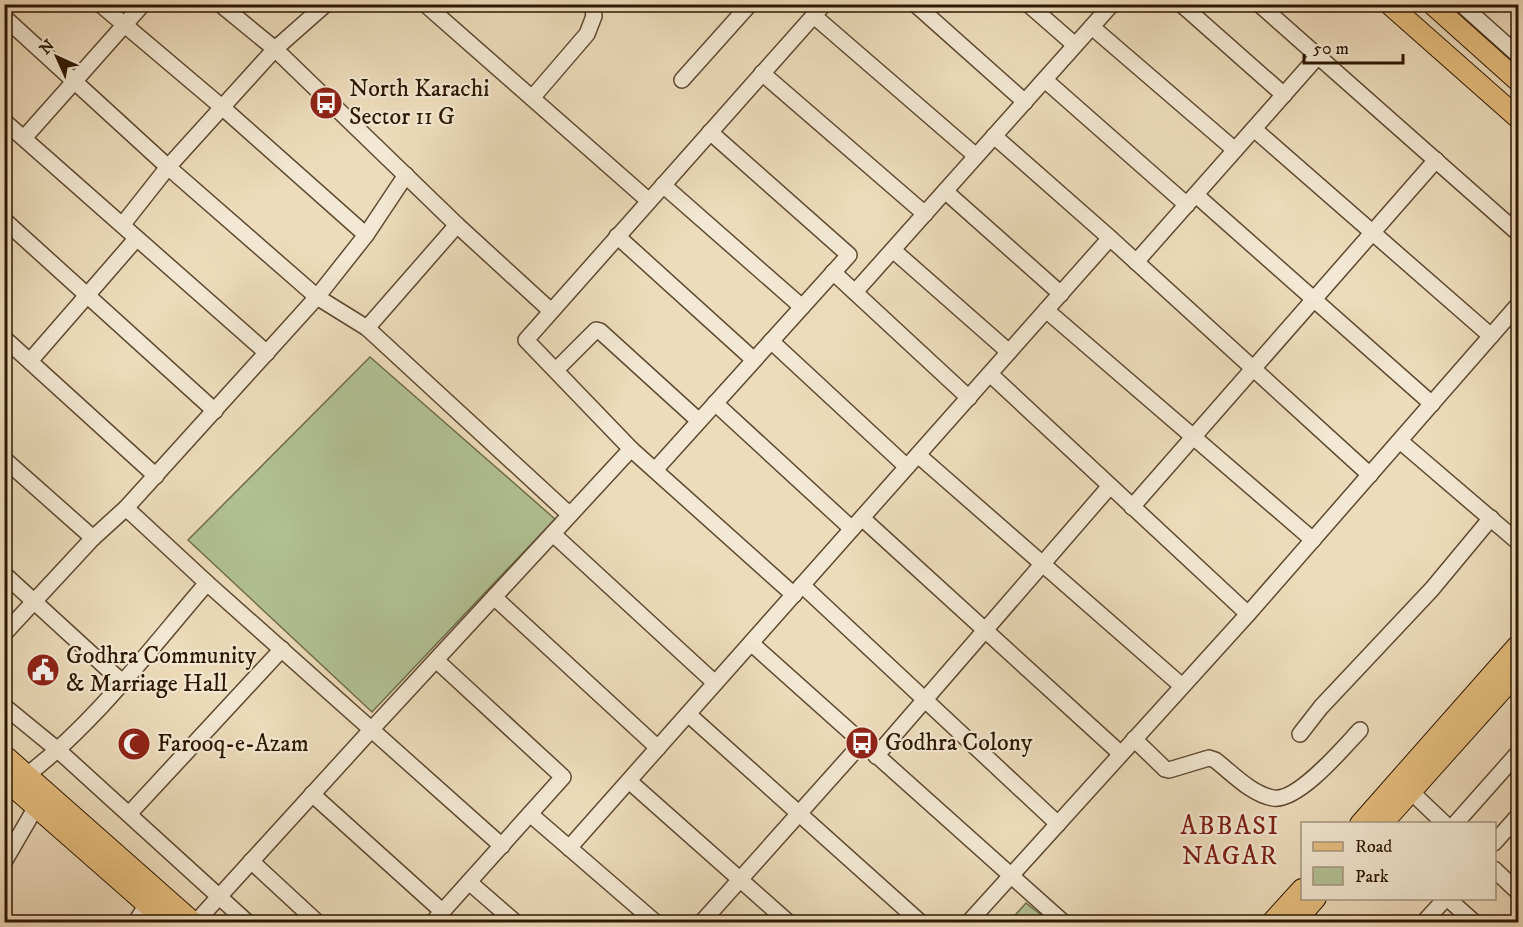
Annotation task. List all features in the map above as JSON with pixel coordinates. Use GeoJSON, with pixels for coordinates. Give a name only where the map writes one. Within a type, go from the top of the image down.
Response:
{"type":"FeatureCollection","features":[{"type":"Feature","properties":{"kind":"main road"},"geometry":{"type":"LineString","coordinates":[[1389,4],[1518,118]]}},
{"type":"Feature","properties":{"kind":"main road"},"geometry":{"type":"LineString","coordinates":[[1432,4],[1518,81]]}},
{"type":"Feature","properties":{"kind":"main road"},"geometry":{"type":"LineString","coordinates":[[1383,822],[1405,786],[1518,645]]}},
{"type":"Feature","properties":{"kind":"main road"},"geometry":{"type":"LineString","coordinates":[[1363,822],[1405,786],[1518,672]]}},
{"type":"Feature","properties":{"kind":"main road"},"geometry":{"type":"LineString","coordinates":[[4,755],[195,922]]}},
{"type":"Feature","properties":{"kind":"main road"},"geometry":{"type":"LineString","coordinates":[[4,779],[167,922]]}},
{"type":"Feature","properties":{"kind":"main road"},"geometry":{"type":"LineString","coordinates":[[1272,922],[1301,890]]}},
{"type":"Feature","properties":{"kind":"main road"},"geometry":{"type":"LineString","coordinates":[[1295,922],[1314,900]]}},
{"type":"Feature","properties":{"kind":"street"},"geometry":{"type":"LineString","coordinates":[[100,4],[366,234]]}},
{"type":"Feature","properties":{"kind":"street"},"geometry":{"type":"LineString","coordinates":[[24,138],[143,4]]}},
{"type":"Feature","properties":{"kind":"street"},"geometry":{"type":"LineString","coordinates":[[220,4],[275,50],[457,225],[551,311]]}},
{"type":"Feature","properties":{"kind":"street"},"geometry":{"type":"LineString","coordinates":[[123,224],[168,167],[275,50],[326,4]]}},
{"type":"Feature","properties":{"kind":"street"},"geometry":{"type":"LineString","coordinates":[[424,4],[649,201]]}},
{"type":"Feature","properties":{"kind":"street"},"geometry":{"type":"LineString","coordinates":[[532,98],[587,34],[594,16],[592,4]]}},
{"type":"Feature","properties":{"kind":"street"},"geometry":{"type":"LineString","coordinates":[[682,80],[750,4]]}},
{"type":"Feature","properties":{"kind":"street"},"geometry":{"type":"LineString","coordinates":[[915,4],[1025,102]]}},
{"type":"Feature","properties":{"kind":"street"},"geometry":{"type":"LineString","coordinates":[[1028,4],[1075,45]]}},
{"type":"Feature","properties":{"kind":"street"},"geometry":{"type":"LineString","coordinates":[[855,292],[1112,4]]}},
{"type":"Feature","properties":{"kind":"street"},"geometry":{"type":"LineString","coordinates":[[1181,4],[1284,94]]}},
{"type":"Feature","properties":{"kind":"street"},"geometry":{"type":"LineString","coordinates":[[1259,4],[1518,233]]}},
{"type":"Feature","properties":{"kind":"street"},"geometry":{"type":"LineString","coordinates":[[1461,4],[1518,56]]}},
{"type":"Feature","properties":{"kind":"street"},"geometry":{"type":"LineString","coordinates":[[976,156],[819,10],[526,340],[631,449],[925,700],[1058,824]]}},
{"type":"Feature","properties":{"kind":"street"},"geometry":{"type":"LineString","coordinates":[[4,17],[168,167],[317,297],[367,328],[570,515]]}},
{"type":"Feature","properties":{"kind":"street"},"geometry":{"type":"LineString","coordinates":[[1092,27],[1235,150]]}},
{"type":"Feature","properties":{"kind":"street"},"geometry":{"type":"LineString","coordinates":[[1136,262],[1318,56]]}},
{"type":"Feature","properties":{"kind":"street"},"geometry":{"type":"LineString","coordinates":[[762,73],[925,214]]}},
{"type":"Feature","properties":{"kind":"street"},"geometry":{"type":"LineString","coordinates":[[1045,80],[1314,299],[1432,404]]}},
{"type":"Feature","properties":{"kind":"street"},"geometry":{"type":"LineString","coordinates":[[4,121],[267,353]]}},
{"type":"Feature","properties":{"kind":"street"},"geometry":{"type":"LineString","coordinates":[[1254,129],[1491,336]]}},
{"type":"Feature","properties":{"kind":"street"},"geometry":{"type":"LineString","coordinates":[[655,470],[849,255],[710,132]]}},
{"type":"Feature","properties":{"kind":"street"},"geometry":{"type":"LineString","coordinates":[[994,136],[1110,238],[1370,475]]}},
{"type":"Feature","properties":{"kind":"street"},"geometry":{"type":"LineString","coordinates":[[1132,507],[1436,160]]}},
{"type":"Feature","properties":{"kind":"street"},"geometry":{"type":"LineString","coordinates":[[4,634],[93,538],[156,476],[317,297],[366,234],[406,175]]}},
{"type":"Feature","properties":{"kind":"street"},"geometry":{"type":"LineString","coordinates":[[663,185],[802,307]]}},
{"type":"Feature","properties":{"kind":"street"},"geometry":{"type":"LineString","coordinates":[[945,191],[1061,294]]}},
{"type":"Feature","properties":{"kind":"street"},"geometry":{"type":"LineString","coordinates":[[4,220],[215,411]]}},
{"type":"Feature","properties":{"kind":"street"},"geometry":{"type":"LineString","coordinates":[[367,328],[457,225]]}},
{"type":"Feature","properties":{"kind":"street"},"geometry":{"type":"LineString","coordinates":[[617,236],[754,360]]}},
{"type":"Feature","properties":{"kind":"street"},"geometry":{"type":"LineString","coordinates":[[569,848],[1110,238]]}},
{"type":"Feature","properties":{"kind":"street"},"geometry":{"type":"LineString","coordinates":[[30,361],[136,239]]}},
{"type":"Feature","properties":{"kind":"street"},"geometry":{"type":"LineString","coordinates":[[893,250],[1009,352]]}},
{"type":"Feature","properties":{"kind":"street"},"geometry":{"type":"LineString","coordinates":[[833,272],[969,398]]}},
{"type":"Feature","properties":{"kind":"street"},"geometry":{"type":"LineString","coordinates":[[969,922],[1248,614],[1518,305]]}},
{"type":"Feature","properties":{"kind":"street"},"geometry":{"type":"LineString","coordinates":[[1046,310],[1313,540]]}},
{"type":"Feature","properties":{"kind":"street"},"geometry":{"type":"LineString","coordinates":[[556,370],[596,330],[600,331],[699,421]]}},
{"type":"Feature","properties":{"kind":"street"},"geometry":{"type":"LineString","coordinates":[[4,338],[156,476]]}},
{"type":"Feature","properties":{"kind":"street"},"geometry":{"type":"LineString","coordinates":[[771,341],[908,467]]}},
{"type":"Feature","properties":{"kind":"street"},"geometry":{"type":"LineString","coordinates":[[990,374],[1248,614]]}},
{"type":"Feature","properties":{"kind":"street"},"geometry":{"type":"LineString","coordinates":[[715,403],[985,631],[1121,754]]}},
{"type":"Feature","properties":{"kind":"street"},"geometry":{"type":"LineString","coordinates":[[1400,441],[1518,542]]}},
{"type":"Feature","properties":{"kind":"street"},"geometry":{"type":"LineString","coordinates":[[195,922],[631,449]]}},
{"type":"Feature","properties":{"kind":"street"},"geometry":{"type":"LineString","coordinates":[[918,455],[1182,686]]}},
{"type":"Feature","properties":{"kind":"street"},"geometry":{"type":"LineString","coordinates":[[4,459],[93,538]]}},
{"type":"Feature","properties":{"kind":"street"},"geometry":{"type":"LineString","coordinates":[[876,756],[1110,486]]}},
{"type":"Feature","properties":{"kind":"street"},"geometry":{"type":"LineString","coordinates":[[126,508],[502,846]]}},
{"type":"Feature","properties":{"kind":"street"},"geometry":{"type":"LineString","coordinates":[[1300,734],[1321,707],[1432,589],[1491,518]]}},
{"type":"Feature","properties":{"kind":"street"},"geometry":{"type":"LineString","coordinates":[[553,534],[716,683]]}},
{"type":"Feature","properties":{"kind":"street"},"geometry":{"type":"LineString","coordinates":[[4,574],[122,682]]}},
{"type":"Feature","properties":{"kind":"street"},"geometry":{"type":"LineString","coordinates":[[27,775],[59,751],[207,583]]}},
{"type":"Feature","properties":{"kind":"street"},"geometry":{"type":"LineString","coordinates":[[495,597],[658,748]]}},
{"type":"Feature","properties":{"kind":"street"},"geometry":{"type":"LineString","coordinates":[[750,644],[1063,922]]}},
{"type":"Feature","properties":{"kind":"street"},"geometry":{"type":"LineString","coordinates":[[129,814],[282,649]]}},
{"type":"Feature","properties":{"kind":"street"},"geometry":{"type":"LineString","coordinates":[[312,794],[438,917],[563,777],[436,660]]}},
{"type":"Feature","properties":{"kind":"street"},"geometry":{"type":"LineString","coordinates":[[4,706],[59,751],[247,922]]}},
{"type":"Feature","properties":{"kind":"street"},"geometry":{"type":"LineString","coordinates":[[687,714],[920,922]]}},
{"type":"Feature","properties":{"kind":"street"},"geometry":{"type":"LineString","coordinates":[[1134,739],[1165,769],[1173,770],[1209,758],[1215,760],[1256,792],[1279,798],[1288,796],[1302,786],[1360,730]]}},
{"type":"Feature","properties":{"kind":"street"},"geometry":{"type":"LineString","coordinates":[[702,922],[862,743]]}},
{"type":"Feature","properties":{"kind":"street"},"geometry":{"type":"LineString","coordinates":[[1457,822],[1518,753]]}},
{"type":"Feature","properties":{"kind":"street"},"geometry":{"type":"LineString","coordinates":[[628,780],[788,922]]}},
{"type":"Feature","properties":{"kind":"street"},"geometry":{"type":"LineString","coordinates":[[1405,786],[1443,822]]}},
{"type":"Feature","properties":{"kind":"street"},"geometry":{"type":"LineString","coordinates":[[4,862],[36,807]]}},
{"type":"Feature","properties":{"kind":"street"},"geometry":{"type":"LineString","coordinates":[[530,814],[655,922]]}},
{"type":"Feature","properties":{"kind":"street"},"geometry":{"type":"LineString","coordinates":[[1496,841],[1517,820]]}},
{"type":"Feature","properties":{"kind":"street"},"geometry":{"type":"LineString","coordinates":[[251,861],[317,922]]}},
{"type":"Feature","properties":{"kind":"street"},"geometry":{"type":"LineString","coordinates":[[1496,871],[1518,892]]}},
{"type":"Feature","properties":{"kind":"street"},"geometry":{"type":"LineString","coordinates":[[469,882],[515,922]]}},
{"type":"Feature","properties":{"kind":"street"},"geometry":{"type":"LineString","coordinates":[[1424,922],[1445,900]]}},
{"type":"Feature","properties":{"kind":"street"},"geometry":{"type":"LineString","coordinates":[[1449,900],[1474,922]]}},
{"type":"Feature","properties":{"kind":"street"},"geometry":{"type":"LineString","coordinates":[[135,922],[147,904]]}},
{"type":"Feature","properties":{"kind":"green space"},"geometry":{"type":"Polygon","coordinates":[[[370,357],[555,519],[372,712],[188,540],[370,357]]]}},
{"type":"Feature","properties":{"kind":"green space"},"geometry":{"type":"Polygon","coordinates":[[[1026,903],[1050,922],[1009,922],[1026,903]]]}},
{"type":"Feature","properties":{"kind":"place","name":"North Karachi Sector 11 G"},"geometry":{"type":"Point","coordinates":[326,103]}},
{"type":"Feature","properties":{"kind":"place","name":"Godhra Community & Marriage Hall"},"geometry":{"type":"Point","coordinates":[43,670]}},
{"type":"Feature","properties":{"kind":"place","name":"Godhra Colony"},"geometry":{"type":"Point","coordinates":[862,743]}},
{"type":"Feature","properties":{"kind":"place","name":"Farooq-e-Azam"},"geometry":{"type":"Point","coordinates":[134,744]}},
{"type":"Feature","properties":{"kind":"district","name":"ABBASI NAGAR"},"geometry":{"type":"Point","coordinates":[1230,841]}}]}
